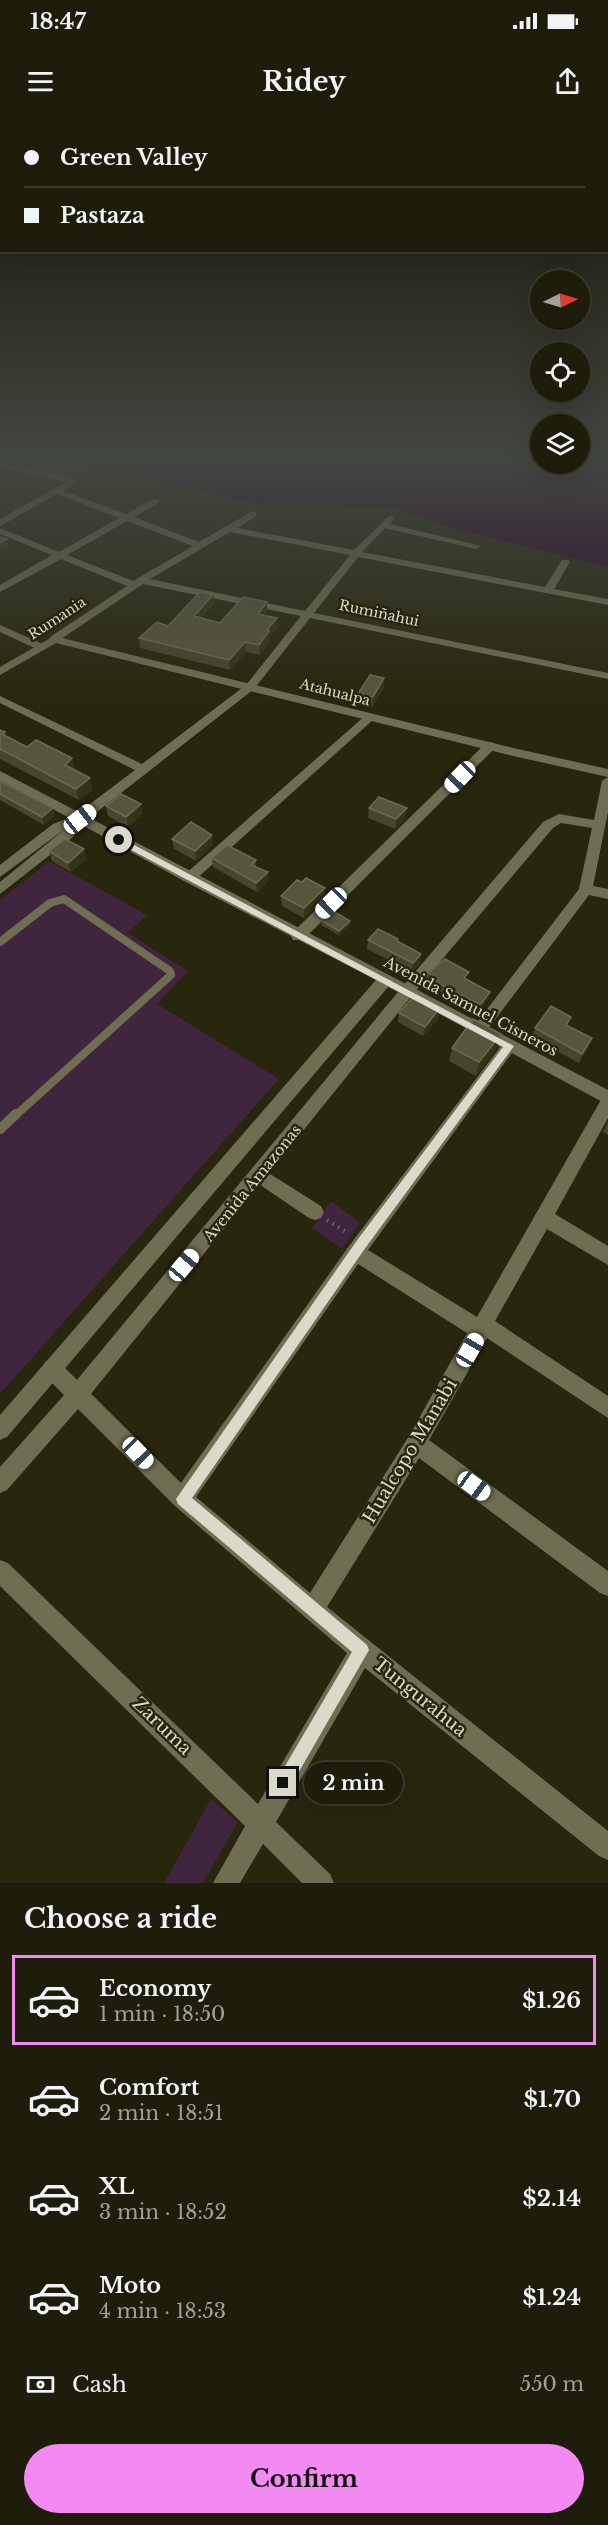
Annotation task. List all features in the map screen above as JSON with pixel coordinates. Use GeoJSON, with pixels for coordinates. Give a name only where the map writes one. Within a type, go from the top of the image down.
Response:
{"type":"FeatureCollection","features":[{"type":"Feature","properties":{"kind":"street","name":"Rumiñahui"},"geometry":{"type":"LineString","coordinates":[[22,540],[57,555],[139,583],[307,613],[608,676]]}},
{"type":"Feature","properties":{"kind":"street"},"geometry":{"type":"LineString","coordinates":[[0,589],[85,540]]}},
{"type":"Feature","properties":{"kind":"street"},"geometry":{"type":"LineString","coordinates":[[187,540],[201,546]]}},
{"type":"Feature","properties":{"kind":"street","name":"Rumania"},"geometry":{"type":"LineString","coordinates":[[0,672],[139,583],[211,540]]}},
{"type":"Feature","properties":{"kind":"street"},"geometry":{"type":"LineString","coordinates":[[289,540],[608,602]]}},
{"type":"Feature","properties":{"kind":"street"},"geometry":{"type":"LineString","coordinates":[[0,889],[68,834],[80,819],[250,687],[307,613],[369,540]]}},
{"type":"Feature","properties":{"kind":"street"},"geometry":{"type":"LineString","coordinates":[[455,540],[476,546]]}},
{"type":"Feature","properties":{"kind":"street"},"geometry":{"type":"LineString","coordinates":[[548,590],[565,562]]}},
{"type":"Feature","properties":{"kind":"street"},"geometry":{"type":"LineString","coordinates":[[0,628],[41,647]]}},
{"type":"Feature","properties":{"kind":"street","name":"Atahualpa"},"geometry":{"type":"LineString","coordinates":[[54,639],[608,773]]}},
{"type":"Feature","properties":{"kind":"street"},"geometry":{"type":"LineString","coordinates":[[0,699],[143,769]]}},
{"type":"Feature","properties":{"kind":"street"},"geometry":{"type":"LineString","coordinates":[[189,878],[370,717]]}},
{"type":"Feature","properties":{"kind":"street"},"geometry":{"type":"LineString","coordinates":[[298,936],[490,746]]}},
{"type":"Feature","properties":{"kind":"street","name":"Avenida Samuel Cisneros"},"geometry":{"type":"LineString","coordinates":[[0,775],[298,936],[408,990],[608,1098]]}},
{"type":"Feature","properties":{"kind":"street"},"geometry":{"type":"LineString","coordinates":[[480,1029],[586,890],[608,781]]}},
{"type":"Feature","properties":{"kind":"street","name":"Avenida Amazonas"},"geometry":{"type":"LineString","coordinates":[[0,1483],[79,1393],[408,990],[548,825],[559,818],[598,825]]}},
{"type":"Feature","properties":{"kind":"street"},"geometry":{"type":"LineString","coordinates":[[0,872],[58,827],[80,819]]}},
{"type":"Feature","properties":{"kind":"street"},"geometry":{"type":"LineString","coordinates":[[586,890],[608,894]]}},
{"type":"Feature","properties":{"kind":"street","name":"Avenida Amazonas"},"geometry":{"type":"LineString","coordinates":[[0,1430],[386,979]]}},
{"type":"Feature","properties":{"kind":"street"},"geometry":{"type":"LineString","coordinates":[[182,1499],[359,1247],[509,1046]]}},
{"type":"Feature","properties":{"kind":"street","name":"Hualcopo Manabi"},"geometry":{"type":"LineString","coordinates":[[312,1609],[416,1443],[608,1103]]}},
{"type":"Feature","properties":{"kind":"street"},"geometry":{"type":"LineString","coordinates":[[259,1174],[315,1212]]}},
{"type":"Feature","properties":{"kind":"street"},"geometry":{"type":"LineString","coordinates":[[545,1218],[608,1256]]}},
{"type":"Feature","properties":{"kind":"street"},"geometry":{"type":"LineString","coordinates":[[359,1247],[608,1408]]}},
{"type":"Feature","properties":{"kind":"street","name":"Tungurahua"},"geometry":{"type":"LineString","coordinates":[[52,1369],[79,1393],[182,1499],[362,1650],[608,1847]]}},
{"type":"Feature","properties":{"kind":"street"},"geometry":{"type":"LineString","coordinates":[[416,1443],[608,1585]]}},
{"type":"Feature","properties":{"kind":"street","name":"Zaruma"},"geometry":{"type":"LineString","coordinates":[[0,1571],[261,1821],[321,1883]]}},
{"type":"Feature","properties":{"kind":"street"},"geometry":{"type":"LineString","coordinates":[[226,1883],[362,1650]]}},
{"type":"Feature","properties":{"kind":"lane"},"geometry":{"type":"LineString","coordinates":[[0,942],[50,903],[64,899],[170,971],[171,975],[0,1129]]}},
{"type":"Feature","properties":{"kind":"path"},"geometry":{"type":"LineString","coordinates":[[315,1212],[359,1247]]}},
{"type":"Feature","properties":{"kind":"shaded area"},"geometry":{"type":"Polygon","coordinates":[[[500,540],[608,540],[608,567],[500,540]]]}},
{"type":"Feature","properties":{"kind":"shaded area"},"geometry":{"type":"Polygon","coordinates":[[[49,861],[147,915],[128,933],[188,971],[157,1004],[279,1079],[0,1394],[0,900],[49,861]]]}},
{"type":"Feature","properties":{"kind":"shaded area"},"geometry":{"type":"Polygon","coordinates":[[[331,1201],[360,1223],[342,1249],[312,1228],[331,1201]]]}},
{"type":"Feature","properties":{"kind":"shaded area"},"geometry":{"type":"Polygon","coordinates":[[[211,1799],[238,1822],[203,1883],[164,1883],[211,1799]]]}},
{"type":"Feature","properties":{"kind":"building"},"geometry":{"type":"Polygon","coordinates":[[[200,592],[213,595],[194,616],[220,623],[243,597],[267,602],[258,614],[277,618],[259,645],[245,642],[229,660],[139,638],[157,622],[168,626],[200,592]]]}},
{"type":"Feature","properties":{"kind":"building"},"geometry":{"type":"Polygon","coordinates":[[[370,675],[384,678],[373,697],[358,694],[370,675]]]}},
{"type":"Feature","properties":{"kind":"building"},"geometry":{"type":"Polygon","coordinates":[[[0,730],[5,732],[2,734],[27,747],[36,740],[72,758],[65,765],[90,778],[76,789],[0,749],[0,730]]]}},
{"type":"Feature","properties":{"kind":"building"},"geometry":{"type":"Polygon","coordinates":[[[0,781],[53,808],[42,817],[0,794],[0,781]]]}},
{"type":"Feature","properties":{"kind":"building"},"geometry":{"type":"Polygon","coordinates":[[[121,794],[141,804],[126,817],[106,806],[121,794]]]}},
{"type":"Feature","properties":{"kind":"building"},"geometry":{"type":"Polygon","coordinates":[[[379,797],[407,808],[396,819],[369,808],[379,797]]]}},
{"type":"Feature","properties":{"kind":"building"},"geometry":{"type":"Polygon","coordinates":[[[191,822],[212,835],[195,851],[172,839],[191,822]]]}},
{"type":"Feature","properties":{"kind":"building"},"geometry":{"type":"Polygon","coordinates":[[[65,839],[84,849],[68,863],[49,851],[65,839]]]}},
{"type":"Feature","properties":{"kind":"building"},"geometry":{"type":"Polygon","coordinates":[[[227,845],[256,860],[251,865],[268,872],[256,883],[212,858],[227,845]]]}},
{"type":"Feature","properties":{"kind":"building"},"geometry":{"type":"Polygon","coordinates":[[[306,878],[325,888],[304,908],[281,896],[297,880],[302,882],[306,878]]]}},
{"type":"Feature","properties":{"kind":"building"},"geometry":{"type":"Polygon","coordinates":[[[331,910],[350,921],[339,931],[321,920],[331,910]]]}},
{"type":"Feature","properties":{"kind":"building"},"geometry":{"type":"Polygon","coordinates":[[[378,929],[421,954],[413,963],[368,940],[378,929]]]}},
{"type":"Feature","properties":{"kind":"building"},"geometry":{"type":"Polygon","coordinates":[[[445,959],[469,972],[464,978],[490,992],[480,1005],[429,978],[432,975],[428,973],[445,959]]]}},
{"type":"Feature","properties":{"kind":"building"},"geometry":{"type":"Polygon","coordinates":[[[414,996],[439,1009],[425,1027],[399,1013],[414,996]]]}},
{"type":"Feature","properties":{"kind":"building"},"geometry":{"type":"Polygon","coordinates":[[[551,1006],[571,1017],[566,1025],[592,1038],[582,1054],[535,1028],[551,1006]]]}},
{"type":"Feature","properties":{"kind":"building"},"geometry":{"type":"Polygon","coordinates":[[[473,1019],[501,1034],[479,1062],[452,1048],[473,1019]]]}},
{"type":"Feature","properties":{"kind":"route"},"geometry":{"type":"LineString","coordinates":[[119,840],[298,936],[408,990],[509,1046],[362,1243],[182,1499],[362,1650],[283,1783]]}}]}
